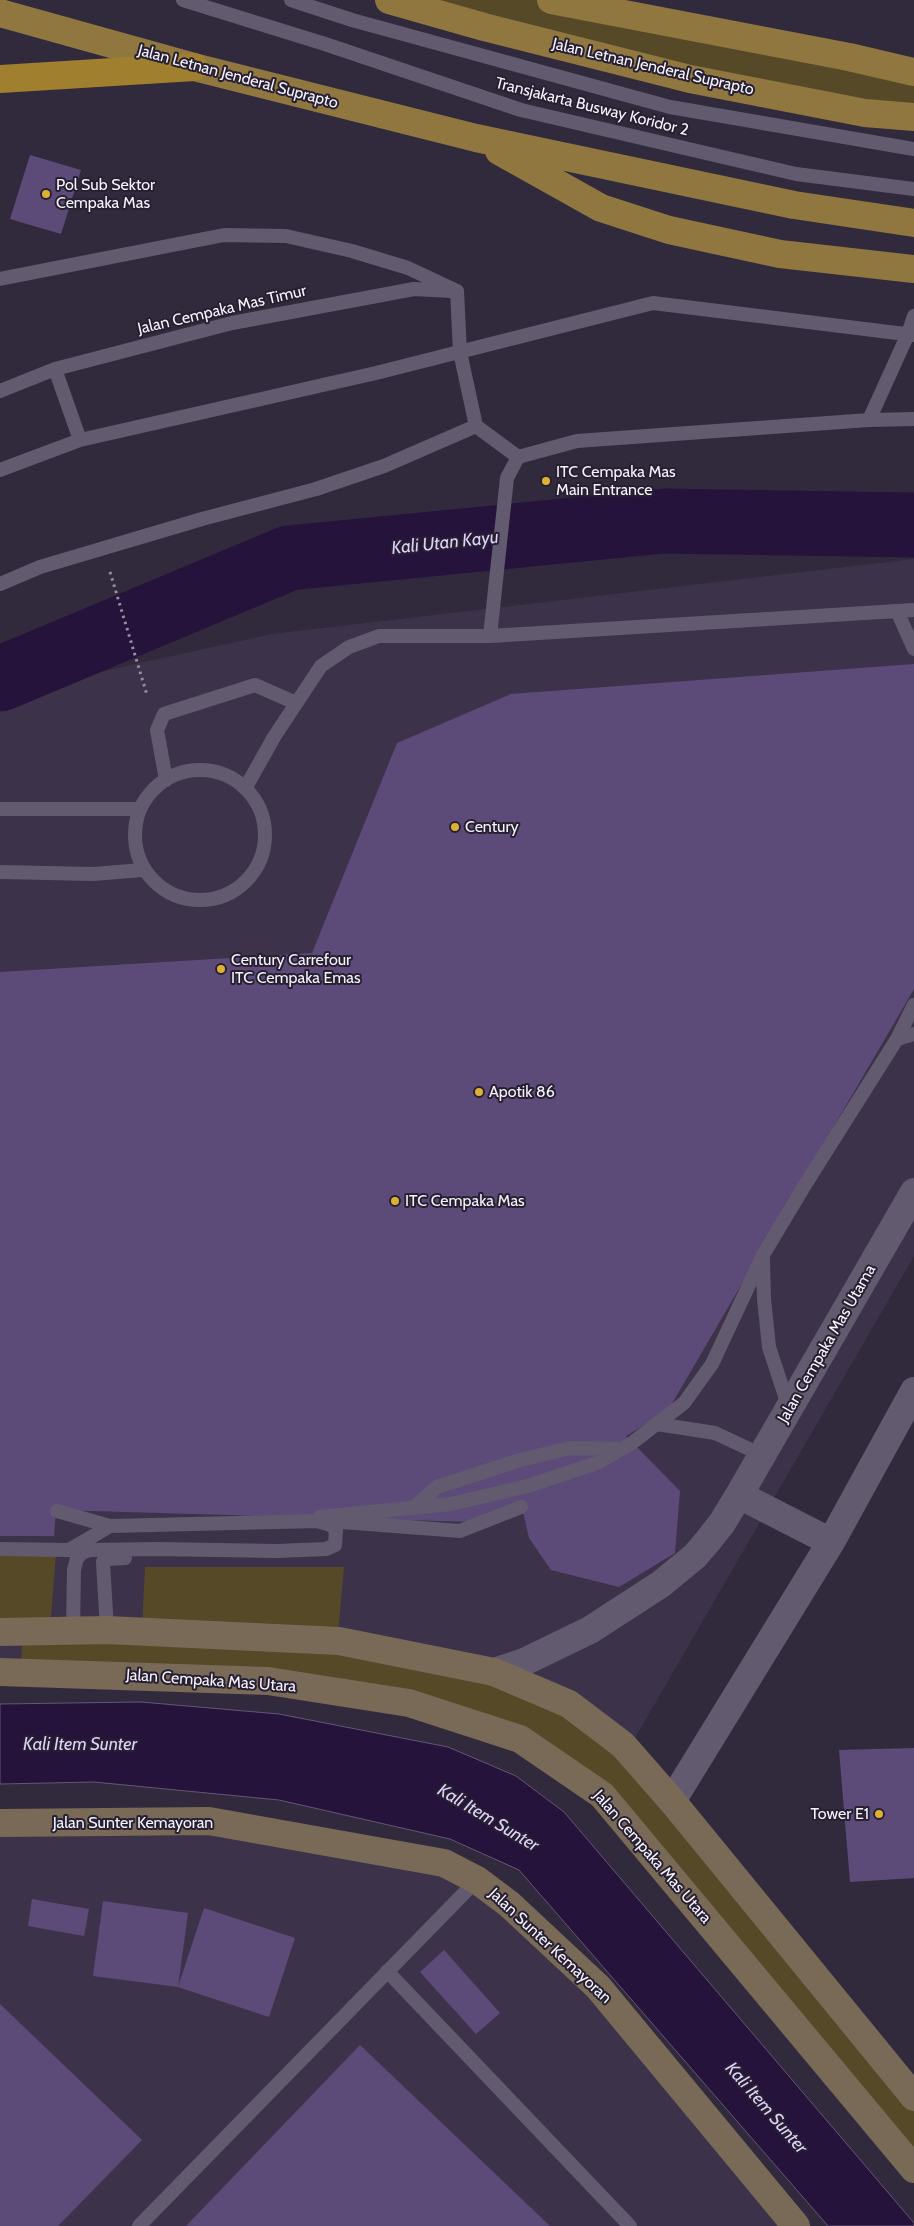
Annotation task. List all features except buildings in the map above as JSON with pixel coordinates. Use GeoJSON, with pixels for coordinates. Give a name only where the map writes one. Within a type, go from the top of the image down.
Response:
{"type":"FeatureCollection","features":[{"type":"Feature","properties":{"kind":"highway"},"geometry":{"type":"LineString","coordinates":[[0,79],[194,67]]}},
{"type":"Feature","properties":{"kind":"highway"},"geometry":{"type":"LineString","coordinates":[[0,69],[52,75]]}},
{"type":"Feature","properties":{"kind":"main road"},"geometry":{"type":"LineString","coordinates":[[551,0],[849,57],[914,72]]}},
{"type":"Feature","properties":{"kind":"main road","name":"Jalan Letnan Jenderal Suprapto"},"geometry":{"type":"LineString","coordinates":[[396,1],[484,27],[690,79],[865,113],[914,117]]}},
{"type":"Feature","properties":{"kind":"main road","name":"Jalan Letnan Jenderal Suprapto"},"geometry":{"type":"LineString","coordinates":[[0,13],[194,67],[476,138],[794,205],[914,223]]}},
{"type":"Feature","properties":{"kind":"main road","name":"Jalan Letnan Jenderal Suprapto"},"geometry":{"type":"LineString","coordinates":[[476,138],[601,208],[669,230],[780,254],[914,269]]}},
{"type":"Feature","properties":{"kind":"main road"},"geometry":{"type":"LineString","coordinates":[[0,1632],[107,1630],[339,1640],[494,1672],[569,1704],[623,1745],[914,2097]]}},
{"type":"Feature","properties":{"kind":"main road","name":"Jalan Cempaka Mas Utara"},"geometry":{"type":"LineString","coordinates":[[0,1672],[268,1681],[409,1703],[520,1739],[602,1794],[914,2169]]}},
{"type":"Feature","properties":{"kind":"main road","name":"Jalan Sunter Kemayoran"},"geometry":{"type":"LineString","coordinates":[[0,1823],[210,1821],[444,1863],[477,1880],[509,1904],[598,1987],[796,2226]]}},
{"type":"Feature","properties":{"kind":"street","name":"Jalan Cempaka Mas Utama"},"geometry":{"type":"LineString","coordinates":[[494,1672],[524,1662],[590,1630],[661,1584],[695,1556],[708,1542],[739,1495],[914,1192]]}},
{"type":"Feature","properties":{"kind":"street"},"geometry":{"type":"LineString","coordinates":[[672,1802],[831,1542],[914,1391]]}},
{"type":"Feature","properties":{"kind":"street"},"geometry":{"type":"LineString","coordinates":[[739,1495],[831,1542]]}},
{"type":"Feature","properties":{"kind":"lane","name":"Transjakarta Busway Koridor 2"},"geometry":{"type":"LineString","coordinates":[[183,0],[325,44],[521,110],[796,174],[914,189]]}},
{"type":"Feature","properties":{"kind":"lane","name":"Transjakarta Busway Koridor 2"},"geometry":{"type":"LineString","coordinates":[[291,0],[352,20],[670,108],[914,149]]}},
{"type":"Feature","properties":{"kind":"lane"},"geometry":{"type":"LineString","coordinates":[[0,279],[224,235],[286,236],[352,251],[408,268],[457,291],[460,352],[476,426],[518,457]]}},
{"type":"Feature","properties":{"kind":"lane","name":"Jalan Cempaka Mas Timur"},"geometry":{"type":"LineString","coordinates":[[0,392],[55,369],[232,322],[414,289],[457,291]]}},
{"type":"Feature","properties":{"kind":"lane"},"geometry":{"type":"LineString","coordinates":[[0,470],[80,440],[460,352],[653,303],[911,334]]}},
{"type":"Feature","properties":{"kind":"lane"},"geometry":{"type":"LineString","coordinates":[[869,420],[911,334],[914,316]]}},
{"type":"Feature","properties":{"kind":"lane"},"geometry":{"type":"LineString","coordinates":[[55,369],[80,440]]}},
{"type":"Feature","properties":{"kind":"lane"},"geometry":{"type":"LineString","coordinates":[[490,636],[507,478],[518,457],[577,441],[914,418]]}},
{"type":"Feature","properties":{"kind":"lane"},"geometry":{"type":"LineString","coordinates":[[0,584],[40,568],[202,519],[333,483],[384,466],[476,426]]}},
{"type":"Feature","properties":{"kind":"lane"},"geometry":{"type":"LineString","coordinates":[[246,787],[274,737],[321,666],[349,647],[380,636],[490,636],[914,610]]}},
{"type":"Feature","properties":{"kind":"lane"},"geometry":{"type":"LineString","coordinates":[[897,611],[914,648]]}},
{"type":"Feature","properties":{"kind":"lane"},"geometry":{"type":"LineString","coordinates":[[166,780],[157,730],[164,714],[255,685],[296,703]]}},
{"type":"Feature","properties":{"kind":"lane"},"geometry":{"type":"LineString","coordinates":[[180,771],[215,771],[246,787],[264,817],[265,851],[248,882],[218,899],[184,900],[142,870],[135,854],[138,809],[151,789],[166,780],[180,771]]}},
{"type":"Feature","properties":{"kind":"lane"},"geometry":{"type":"LineString","coordinates":[[0,810],[138,809]]}},
{"type":"Feature","properties":{"kind":"lane"},"geometry":{"type":"LineString","coordinates":[[0,872],[93,874],[142,870]]}},
{"type":"Feature","properties":{"kind":"lane"},"geometry":{"type":"LineString","coordinates":[[316,1521],[320,1517],[451,1504],[528,1486],[597,1463],[622,1449],[684,1403],[712,1364],[763,1255],[804,1184],[897,1039],[914,1005]]}},
{"type":"Feature","properties":{"kind":"lane"},"geometry":{"type":"LineString","coordinates":[[897,1039],[914,1034]]}},
{"type":"Feature","properties":{"kind":"lane"},"geometry":{"type":"LineString","coordinates":[[763,1255],[764,1299],[769,1348],[790,1408]]}},
{"type":"Feature","properties":{"kind":"lane"},"geometry":{"type":"LineString","coordinates":[[657,1424],[715,1433],[762,1455]]}},
{"type":"Feature","properties":{"kind":"lane"},"geometry":{"type":"LineString","coordinates":[[413,1508],[437,1487],[520,1460],[570,1448],[622,1449]]}},
{"type":"Feature","properties":{"kind":"lane"},"geometry":{"type":"LineString","coordinates":[[56,1511],[110,1526],[316,1521],[460,1531],[522,1507]]}},
{"type":"Feature","properties":{"kind":"lane"},"geometry":{"type":"LineString","coordinates":[[72,1630],[74,1570],[77,1558],[82,1552],[90,1550],[138,1549],[277,1551],[326,1549],[335,1545],[336,1531],[331,1525],[316,1521]]}},
{"type":"Feature","properties":{"kind":"lane"},"geometry":{"type":"LineString","coordinates":[[0,1549],[69,1550],[110,1526]]}},
{"type":"Feature","properties":{"kind":"lane"},"geometry":{"type":"LineString","coordinates":[[107,1630],[103,1562],[108,1559],[172,1557],[179,1550]]}},
{"type":"Feature","properties":{"kind":"lane"},"geometry":{"type":"LineString","coordinates":[[139,2226],[477,1880]]}},
{"type":"Feature","properties":{"kind":"lane"},"geometry":{"type":"LineString","coordinates":[[387,1972],[630,2226]]}},
{"type":"Feature","properties":{"kind":"path"},"geometry":{"type":"LineString","coordinates":[[112,579],[142,679]]}},
{"type":"Feature","properties":{"kind":"shaded area"},"geometry":{"type":"Polygon","coordinates":[[[403,0],[551,0],[914,72],[914,117],[403,0]]]}},
{"type":"Feature","properties":{"kind":"shaded area","name":"ITC Cempaka Mas"},"geometry":{"type":"Polygon","coordinates":[[[914,559],[914,1256],[602,1795],[520,1739],[268,1681],[0,1683],[0,701],[27,688],[272,634],[914,559]]]}},
{"type":"Feature","properties":{"kind":"shaded area"},"geometry":{"type":"Polygon","coordinates":[[[56,1554],[50,1628],[0,1630],[0,1556],[56,1554]]]}},
{"type":"Feature","properties":{"kind":"shaded area"},"geometry":{"type":"Polygon","coordinates":[[[145,1567],[344,1567],[337,1645],[523,1684],[623,1745],[914,2097],[914,2169],[602,1795],[520,1739],[409,1703],[20,1672],[23,1632],[142,1629],[145,1567]]]}},
{"type":"Feature","properties":{"kind":"shaded area"},"geometry":{"type":"Polygon","coordinates":[[[209,1821],[477,1880],[509,1904],[792,2226],[0,2226],[0,1825],[209,1821]]]}},
{"type":"Feature","properties":{"kind":"water","name":"Kali Item Sunter"},"geometry":{"type":"Polygon","coordinates":[[[141,1702],[279,1714],[448,1747],[516,1776],[564,1812],[914,2223],[914,2226],[828,2226],[519,1870],[450,1839],[279,1800],[94,1782],[0,1784],[0,1704],[141,1702]]]}},
{"type":"Feature","properties":{"kind":"waterway","name":"Kali Utan Kayu"},"geometry":{"type":"LineString","coordinates":[[0,679],[289,558],[664,521],[914,525]]}},
{"type":"Feature","properties":{"kind":"place","name":"Pol Sub Sektor Cempaka Mas"},"geometry":{"type":"Point","coordinates":[46,194]}},
{"type":"Feature","properties":{"kind":"place","name":"ITC Cempaka Mas Main Entrance"},"geometry":{"type":"Point","coordinates":[546,481]}},
{"type":"Feature","properties":{"kind":"place","name":"Century"},"geometry":{"type":"Point","coordinates":[455,827]}},
{"type":"Feature","properties":{"kind":"place","name":"Century Carrefour ITC Cempaka Emas"},"geometry":{"type":"Point","coordinates":[221,969]}},
{"type":"Feature","properties":{"kind":"place","name":"Apotik 86"},"geometry":{"type":"Point","coordinates":[479,1092]}},
{"type":"Feature","properties":{"kind":"place","name":"ITC Cempaka Mas"},"geometry":{"type":"Point","coordinates":[395,1201]}},
{"type":"Feature","properties":{"kind":"place","name":"Tower E1"},"geometry":{"type":"Point","coordinates":[879,1814]}}]}
